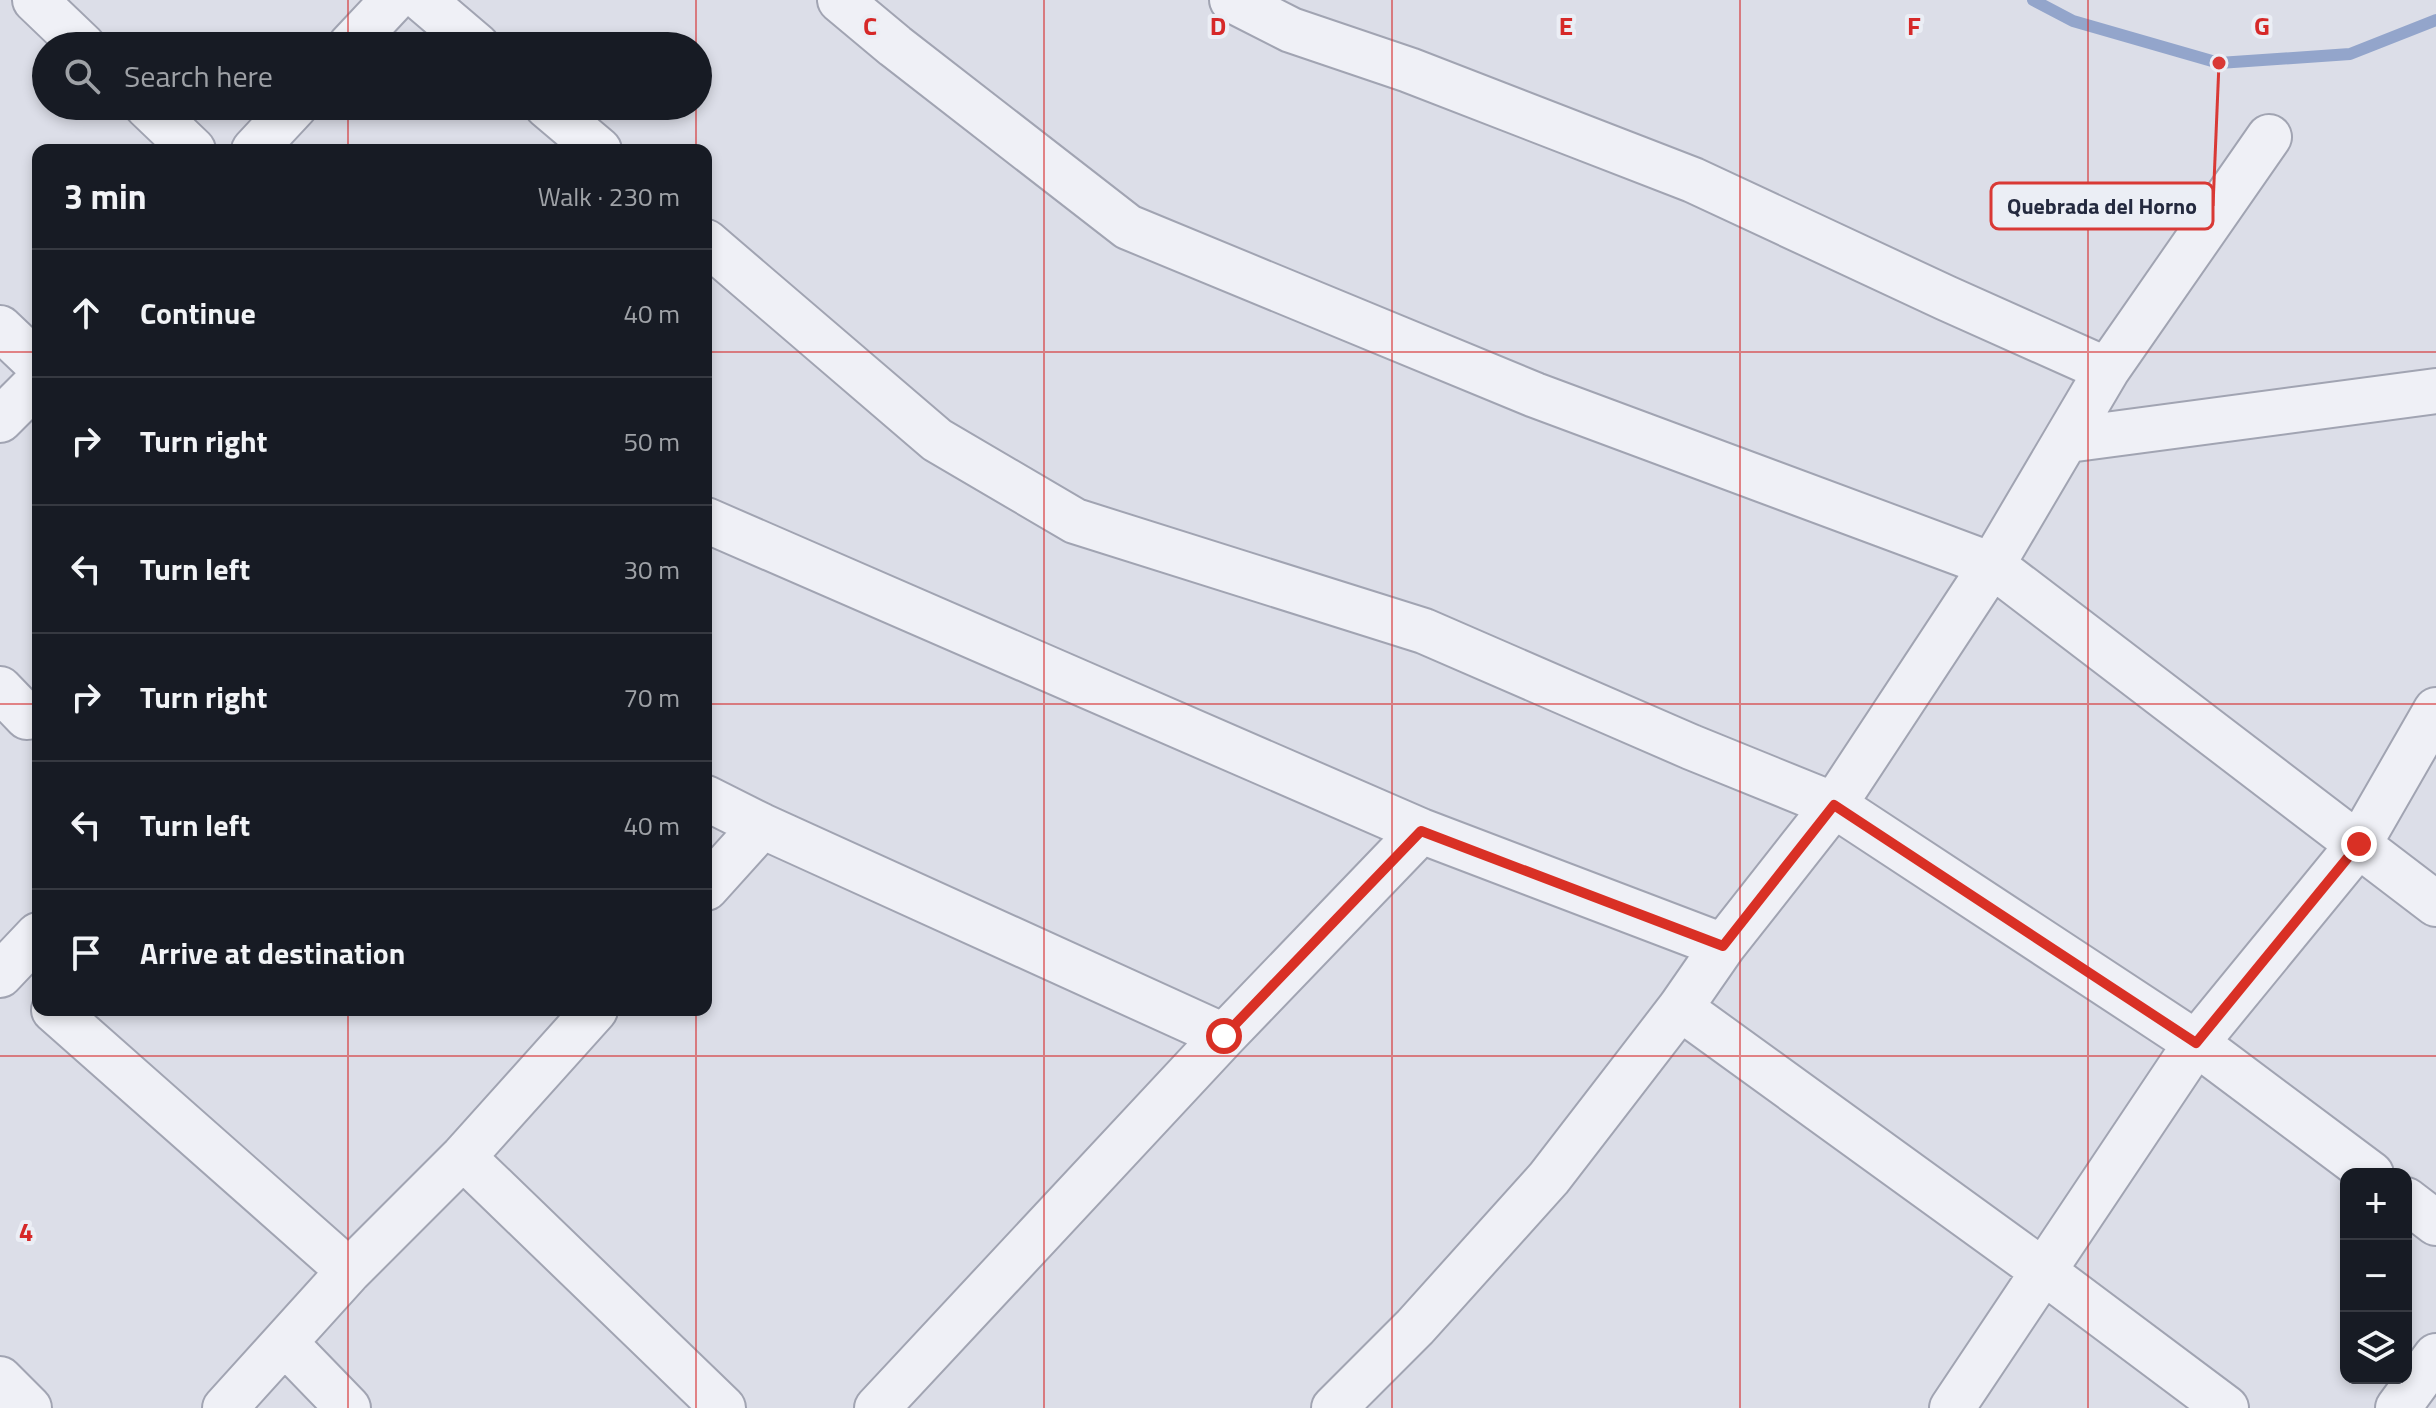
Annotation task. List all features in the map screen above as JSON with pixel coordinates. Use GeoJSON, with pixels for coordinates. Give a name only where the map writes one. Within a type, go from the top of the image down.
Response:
{"type":"FeatureCollection","features":[{"type":"Feature","properties":{"kind":"street"},"geometry":{"type":"LineString","coordinates":[[35,0],[68,32]]}},
{"type":"Feature","properties":{"kind":"street"},"geometry":{"type":"LineString","coordinates":[[363,32],[393,0]]}},
{"type":"Feature","properties":{"kind":"street"},"geometry":{"type":"LineString","coordinates":[[423,0],[461,32]]}},
{"type":"Feature","properties":{"kind":"street"},"geometry":{"type":"LineString","coordinates":[[840,0],[1128,227],[1535,395],[1992,565],[2436,904]]}},
{"type":"Feature","properties":{"kind":"street"},"geometry":{"type":"LineString","coordinates":[[1232,0],[1291,30],[1409,70],[1693,180],[2107,370]]}},
{"type":"Feature","properties":{"kind":"street"},"geometry":{"type":"LineString","coordinates":[[162,120],[187,144]]}},
{"type":"Feature","properties":{"kind":"street"},"geometry":{"type":"LineString","coordinates":[[260,144],[282,120]]}},
{"type":"Feature","properties":{"kind":"street"},"geometry":{"type":"LineString","coordinates":[[564,120],[592,144]]}},
{"type":"Feature","properties":{"kind":"street"},"geometry":{"type":"LineString","coordinates":[[1334,1408],[1415,1327],[1549,1178],[1680,1008],[1723,946],[1834,805],[1992,565],[2107,370],[2269,137]]}},
{"type":"Feature","properties":{"kind":"street"},"geometry":{"type":"LineString","coordinates":[[712,247],[937,440],[1075,521],[1424,631],[1691,747],[1834,805],[2196,1043],[2363,1168]]}},
{"type":"Feature","properties":{"kind":"street"},"geometry":{"type":"LineString","coordinates":[[0,328],[32,358]]}},
{"type":"Feature","properties":{"kind":"street"},"geometry":{"type":"LineString","coordinates":[[0,420],[32,388]]}},
{"type":"Feature","properties":{"kind":"street"},"geometry":{"type":"LineString","coordinates":[[2068,440],[2436,391]]}},
{"type":"Feature","properties":{"kind":"street"},"geometry":{"type":"LineString","coordinates":[[712,523],[1421,831],[1723,946]]}},
{"type":"Feature","properties":{"kind":"street"},"geometry":{"type":"LineString","coordinates":[[1952,1408],[2196,1043],[2359,844],[2436,710]]}},
{"type":"Feature","properties":{"kind":"street"},"geometry":{"type":"LineString","coordinates":[[712,801],[1224,1036]]}},
{"type":"Feature","properties":{"kind":"street"},"geometry":{"type":"LineString","coordinates":[[712,881],[762,826]]}},
{"type":"Feature","properties":{"kind":"street"},"geometry":{"type":"LineString","coordinates":[[877,1408],[1224,1036],[1421,831]]}},
{"type":"Feature","properties":{"kind":"street"},"geometry":{"type":"LineString","coordinates":[[11,975],[32,944]]}},
{"type":"Feature","properties":{"kind":"street"},"geometry":{"type":"LineString","coordinates":[[1680,1008],[2226,1408]]}},
{"type":"Feature","properties":{"kind":"street"},"geometry":{"type":"LineString","coordinates":[[61,1016],[349,1271]]}},
{"type":"Feature","properties":{"kind":"street"},"geometry":{"type":"LineString","coordinates":[[225,1408],[349,1271],[463,1157],[590,1016]]}},
{"type":"Feature","properties":{"kind":"street"},"geometry":{"type":"LineString","coordinates":[[463,1157],[723,1408]]}},
{"type":"Feature","properties":{"kind":"street"},"geometry":{"type":"LineString","coordinates":[[2412,1205],[2436,1223]]}},
{"type":"Feature","properties":{"kind":"street"},"geometry":{"type":"LineString","coordinates":[[285,1343],[348,1408]]}},
{"type":"Feature","properties":{"kind":"street"},"geometry":{"type":"LineString","coordinates":[[2398,1408],[2436,1356]]}},
{"type":"Feature","properties":{"kind":"street"},"geometry":{"type":"LineString","coordinates":[[0,1379],[29,1408]]}},
{"type":"Feature","properties":{"kind":"waterway"},"geometry":{"type":"LineString","coordinates":[[2033,0],[2073,21],[2219,63],[2350,54],[2436,20]]}},
{"type":"Feature","properties":{"kind":"place","name":"Quebrada del Horno"},"geometry":{"type":"Point","coordinates":[2219,63]}},
{"type":"Feature","properties":{"kind":"route"},"geometry":{"type":"LineString","coordinates":[[1224,1036],[1421,831],[1723,946],[1834,805],[2196,1043],[2359,844]]}}]}
